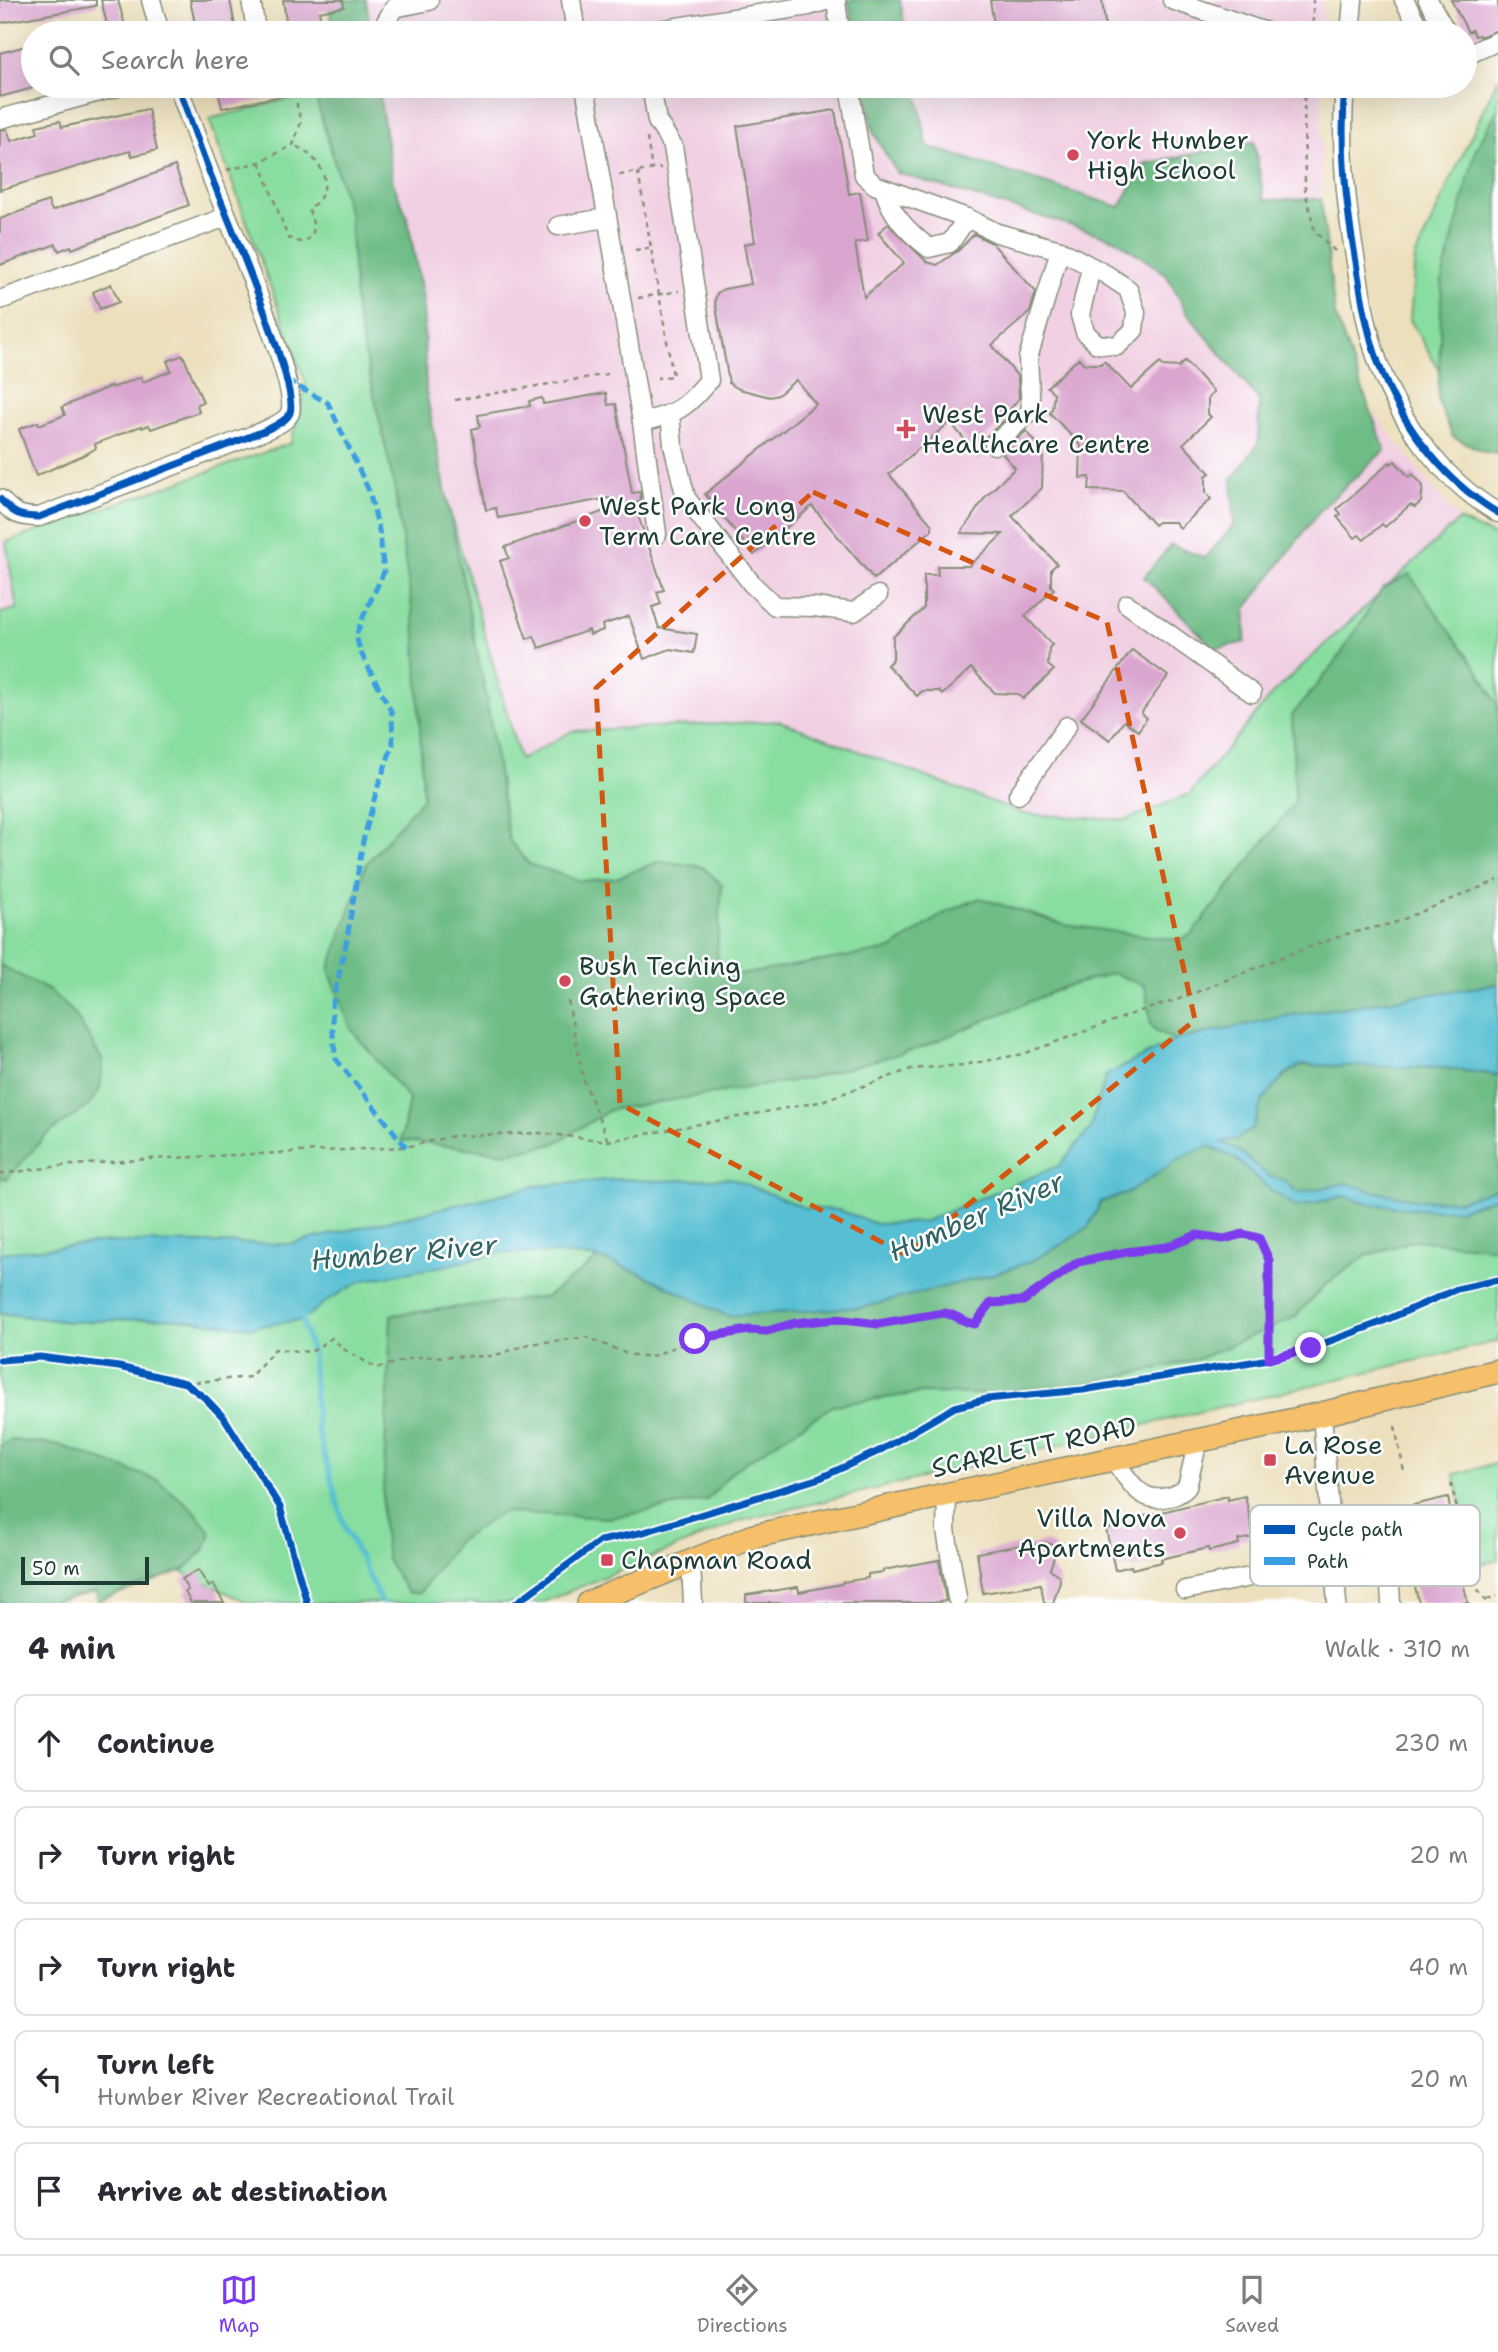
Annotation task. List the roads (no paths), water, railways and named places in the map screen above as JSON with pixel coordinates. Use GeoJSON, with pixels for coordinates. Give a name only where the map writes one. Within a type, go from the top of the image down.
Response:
{"type":"FeatureCollection","features":[{"type":"Feature","properties":{"kind":"main road","name":"SCARLETT ROAD"},"geometry":{"type":"LineString","coordinates":[[589,1603],[691,1564],[754,1536],[1322,1414],[1498,1371]]}},
{"type":"Feature","properties":{"kind":"street"},"geometry":{"type":"LineString","coordinates":[[151,0],[157,21]]}},
{"type":"Feature","properties":{"kind":"street"},"geometry":{"type":"LineString","coordinates":[[251,0],[254,21]]}},
{"type":"Feature","properties":{"kind":"street"},"geometry":{"type":"LineString","coordinates":[[571,0],[574,21]]}},
{"type":"Feature","properties":{"kind":"street"},"geometry":{"type":"LineString","coordinates":[[694,21],[755,7],[816,4],[829,0]]}},
{"type":"Feature","properties":{"kind":"street"},"geometry":{"type":"LineString","coordinates":[[836,0],[839,21]]}},
{"type":"Feature","properties":{"kind":"street"},"geometry":{"type":"LineString","coordinates":[[1172,0],[1234,21]]}},
{"type":"Feature","properties":{"kind":"street"},"geometry":{"type":"LineString","coordinates":[[1351,21],[1353,0]]}},
{"type":"Feature","properties":{"kind":"street"},"geometry":{"type":"LineString","coordinates":[[1404,0],[1415,21]]}},
{"type":"Feature","properties":{"kind":"street"},"geometry":{"type":"LineString","coordinates":[[1428,0],[1440,21]]}},
{"type":"Feature","properties":{"kind":"street"},"geometry":{"type":"LineString","coordinates":[[386,21],[394,8],[429,1]]}},
{"type":"Feature","properties":{"kind":"street"},"geometry":{"type":"LineString","coordinates":[[1477,51],[1498,41]]}},
{"type":"Feature","properties":{"kind":"street"},"geometry":{"type":"LineString","coordinates":[[0,119],[77,98]]}},
{"type":"Feature","properties":{"kind":"street"},"geometry":{"type":"LineString","coordinates":[[0,499],[9,510],[21,517],[39,517],[264,431],[283,421],[289,414],[291,401],[271,329],[182,98]]}},
{"type":"Feature","properties":{"kind":"street"},"geometry":{"type":"LineString","coordinates":[[586,98],[642,422],[657,534]]}},
{"type":"Feature","properties":{"kind":"street"},"geometry":{"type":"LineString","coordinates":[[642,422],[689,405],[709,380],[673,146],[657,121],[653,98]]}},
{"type":"Feature","properties":{"kind":"street"},"geometry":{"type":"LineString","coordinates":[[851,98],[864,176],[875,186],[967,218],[997,233],[1060,250],[1091,268]]}},
{"type":"Feature","properties":{"kind":"street"},"geometry":{"type":"LineString","coordinates":[[1345,98],[1343,149],[1350,229],[1365,313],[1382,374],[1403,416],[1424,445],[1465,489],[1498,513]]}},
{"type":"Feature","properties":{"kind":"street"},"geometry":{"type":"LineString","coordinates":[[884,189],[888,205],[908,232],[929,248],[950,243],[967,218]]}},
{"type":"Feature","properties":{"kind":"street"},"geometry":{"type":"LineString","coordinates":[[0,300],[226,217]]}},
{"type":"Feature","properties":{"kind":"street"},"geometry":{"type":"LineString","coordinates":[[558,226],[606,218]]}},
{"type":"Feature","properties":{"kind":"street"},"geometry":{"type":"LineString","coordinates":[[993,445],[1031,411],[1028,358],[1060,250]]}},
{"type":"Feature","properties":{"kind":"street"},"geometry":{"type":"LineString","coordinates":[[670,414],[673,445],[686,498],[752,584],[775,606],[854,612],[878,595]]}},
{"type":"Feature","properties":{"kind":"street"},"geometry":{"type":"LineString","coordinates":[[1127,604],[1252,693]]}},
{"type":"Feature","properties":{"kind":"street"},"geometry":{"type":"LineString","coordinates":[[1018,795],[1067,726]]}},
{"type":"Feature","properties":{"kind":"street"},"geometry":{"type":"LineString","coordinates":[[1322,1414],[1329,1505]]}},
{"type":"Feature","properties":{"kind":"street"},"geometry":{"type":"LineString","coordinates":[[1113,1459],[1141,1494],[1154,1500],[1174,1496],[1187,1487],[1198,1441]]}},
{"type":"Feature","properties":{"kind":"street"},"geometry":{"type":"LineString","coordinates":[[947,1495],[946,1530],[957,1598]]}},
{"type":"Feature","properties":{"kind":"street"},"geometry":{"type":"LineString","coordinates":[[691,1564],[693,1603]]}},
{"type":"Feature","properties":{"kind":"street"},"geometry":{"type":"LineString","coordinates":[[1185,1590],[1250,1577]]}},
{"type":"Feature","properties":{"kind":"water","name":"Humber River"},"geometry":{"type":"Polygon","coordinates":[[[1498,984],[1498,1075],[1444,1068],[1301,1065],[1284,1075],[1263,1100],[1253,1128],[1237,1139],[1222,1142],[1240,1152],[1269,1176],[1285,1181],[1298,1193],[1346,1183],[1371,1191],[1419,1200],[1459,1201],[1498,1188],[1498,1197],[1459,1210],[1370,1204],[1344,1196],[1297,1207],[1268,1188],[1236,1159],[1209,1146],[1182,1157],[1128,1193],[1101,1202],[1088,1227],[1029,1262],[994,1274],[865,1307],[727,1316],[642,1274],[599,1258],[553,1253],[499,1253],[361,1281],[302,1320],[250,1327],[169,1318],[69,1322],[0,1313],[0,1253],[110,1242],[290,1244],[536,1186],[620,1179],[658,1181],[731,1178],[805,1208],[839,1210],[876,1224],[923,1222],[1060,1165],[1090,1129],[1106,1075],[1175,1040],[1286,1016],[1498,984]]]}},
{"type":"Feature","properties":{"kind":"waterway"},"geometry":{"type":"LineString","coordinates":[[304,1316],[302,1320],[312,1354],[317,1430],[344,1525],[382,1603]]}},
{"type":"Feature","properties":{"kind":"place","name":"York Humber High School"},"geometry":{"type":"Point","coordinates":[1073,155]}},
{"type":"Feature","properties":{"kind":"place","name":"West Park Healthcare Centre"},"geometry":{"type":"Point","coordinates":[906,429]}},
{"type":"Feature","properties":{"kind":"place","name":"West Park Long Term Care Centre"},"geometry":{"type":"Point","coordinates":[585,521]}},
{"type":"Feature","properties":{"kind":"place","name":"Bush Teching Gathering Space"},"geometry":{"type":"Point","coordinates":[565,981]}},
{"type":"Feature","properties":{"kind":"place","name":"La Rose Avenue"},"geometry":{"type":"Point","coordinates":[1270,1460]}},
{"type":"Feature","properties":{"kind":"place","name":"Villa Nova Apartments"},"geometry":{"type":"Point","coordinates":[1180,1533]}},
{"type":"Feature","properties":{"kind":"place","name":"Chapman Road"},"geometry":{"type":"Point","coordinates":[607,1560]}}]}
